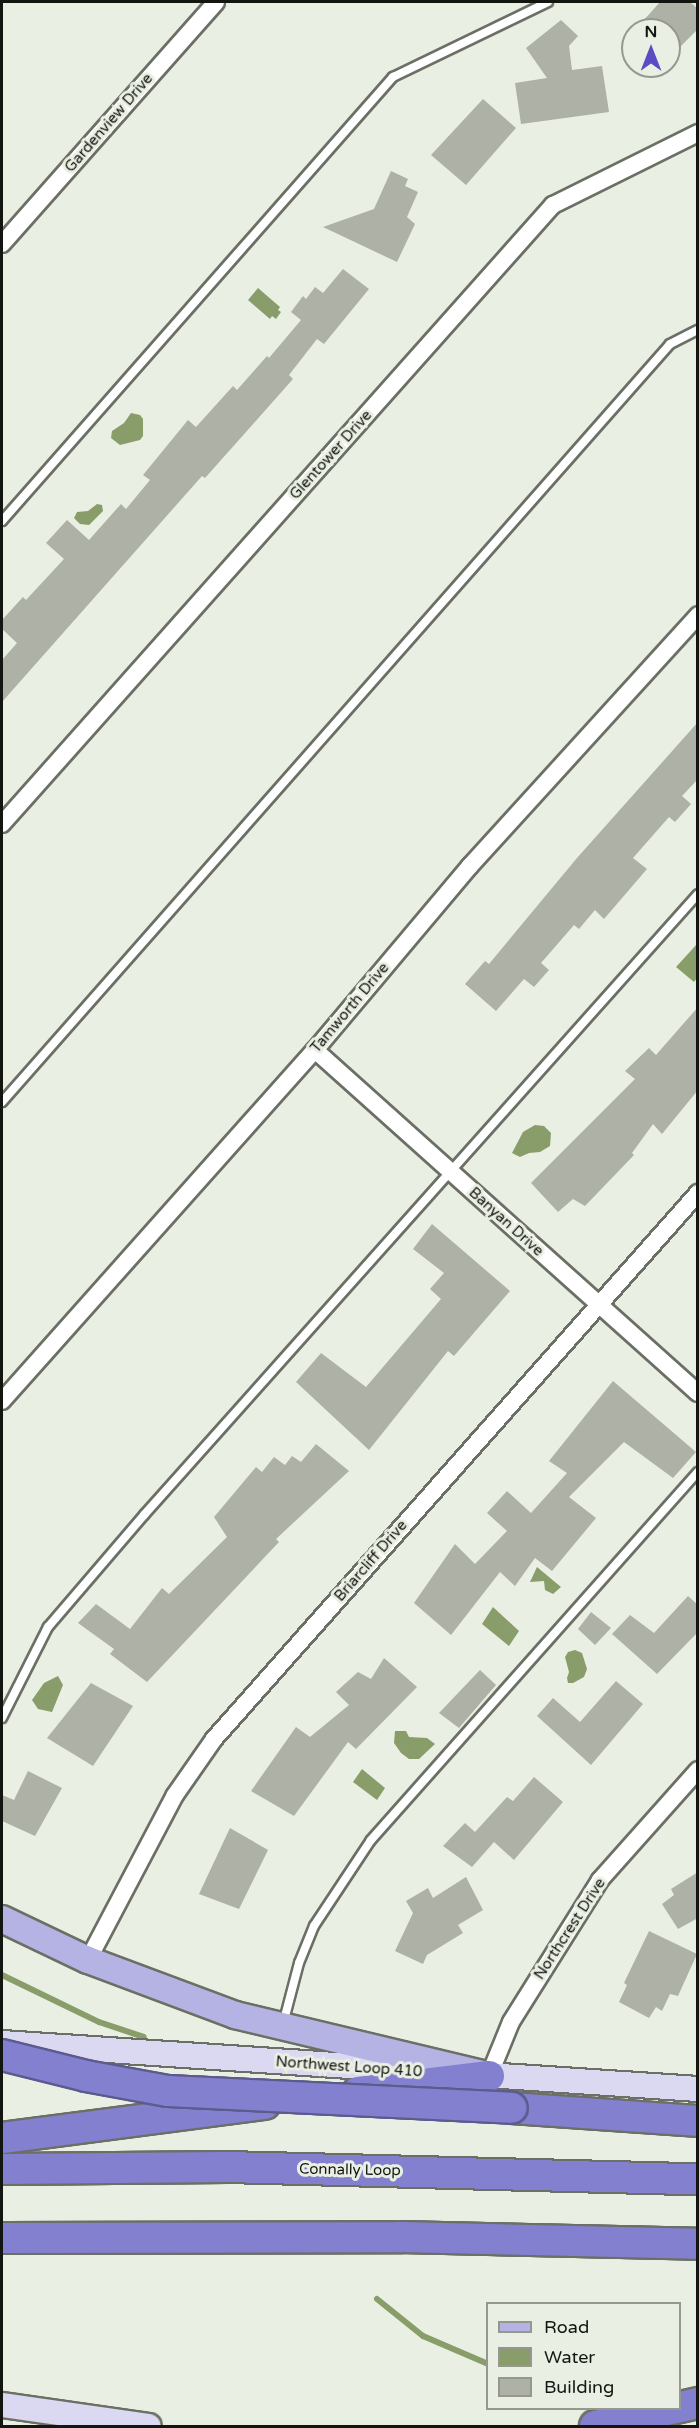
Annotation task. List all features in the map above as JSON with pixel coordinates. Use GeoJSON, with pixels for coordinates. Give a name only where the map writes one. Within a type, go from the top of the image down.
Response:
{"type":"FeatureCollection","features":[{"type":"Feature","properties":{"kind":"highway"},"geometry":{"type":"LineString","coordinates":[[2,2055],[86,2076],[168,2091],[512,2108],[698,2121]]}},
{"type":"Feature","properties":{"kind":"highway"},"geometry":{"type":"LineString","coordinates":[[2,2138],[489,2076]]}},
{"type":"Feature","properties":{"kind":"highway","name":"Connally Loop"},"geometry":{"type":"LineString","coordinates":[[2,2169],[227,2167],[698,2179]]}},
{"type":"Feature","properties":{"kind":"highway"},"geometry":{"type":"LineString","coordinates":[[2,2238],[400,2238],[698,2244]]}},
{"type":"Feature","properties":{"kind":"highway"},"geometry":{"type":"LineString","coordinates":[[681,2407],[698,2403]]}},
{"type":"Feature","properties":{"kind":"highway"},"geometry":{"type":"LineString","coordinates":[[595,2427],[668,2410]]}},
{"type":"Feature","properties":{"kind":"main road"},"geometry":{"type":"LineString","coordinates":[[2,1919],[87,1960],[235,2015],[282,2028],[390,2050],[489,2076]]}},
{"type":"Feature","properties":{"kind":"main road","name":"Northwest Loop 410"},"geometry":{"type":"LineString","coordinates":[[2,2043],[698,2089]]}},
{"type":"Feature","properties":{"kind":"main road"},"geometry":{"type":"LineString","coordinates":[[2,2405],[149,2427]]}},
{"type":"Feature","properties":{"kind":"street","name":"Gardenview Drive"},"geometry":{"type":"LineString","coordinates":[[2,244],[216,2]]}},
{"type":"Feature","properties":{"kind":"street","name":"Glentower Drive"},"geometry":{"type":"LineString","coordinates":[[2,824],[553,205],[698,133]]}},
{"type":"Feature","properties":{"kind":"street","name":"Tamworth Drive"},"geometry":{"type":"LineString","coordinates":[[2,1401],[315,1050],[470,866],[698,615]]}},
{"type":"Feature","properties":{"kind":"street","name":"Banyan Drive"},"geometry":{"type":"LineString","coordinates":[[315,1050],[597,1305],[698,1393]]}},
{"type":"Feature","properties":{"kind":"street","name":"Briarcliff Drive"},"geometry":{"type":"LineString","coordinates":[[87,1960],[175,1795],[214,1739],[698,1193]]}},
{"type":"Feature","properties":{"kind":"street","name":"Northcrest Drive"},"geometry":{"type":"LineString","coordinates":[[489,2076],[511,2022],[600,1880],[697,1771]]}},
{"type":"Feature","properties":{"kind":"lane"},"geometry":{"type":"LineString","coordinates":[[2,521],[393,77],[548,2]]}},
{"type":"Feature","properties":{"kind":"lane"},"geometry":{"type":"LineString","coordinates":[[2,1102],[670,344],[698,330]]}},
{"type":"Feature","properties":{"kind":"lane"},"geometry":{"type":"LineString","coordinates":[[2,1718],[48,1627],[144,1515],[698,894]]}},
{"type":"Feature","properties":{"kind":"lane"},"geometry":{"type":"LineString","coordinates":[[282,2028],[298,1963],[314,1926],[371,1840],[698,1472]]}},
{"type":"Feature","properties":{"kind":"water"},"geometry":{"type":"Polygon","coordinates":[[[258,288],[280,307],[278,310],[281,312],[276,319],[272,316],[270,319],[248,300],[258,288]]]}},
{"type":"Feature","properties":{"kind":"water"},"geometry":{"type":"Polygon","coordinates":[[[131,413],[140,415],[143,419],[143,436],[140,440],[120,445],[111,438],[112,431],[124,423],[131,413]]]}},
{"type":"Feature","properties":{"kind":"water"},"geometry":{"type":"Polygon","coordinates":[[[97,504],[102,505],[103,511],[89,525],[80,524],[74,518],[77,512],[88,511],[97,504]]]}},
{"type":"Feature","properties":{"kind":"water"},"geometry":{"type":"Polygon","coordinates":[[[697,944],[697,978],[694,982],[676,967],[697,944]]]}},
{"type":"Feature","properties":{"kind":"water"},"geometry":{"type":"Polygon","coordinates":[[[535,1125],[544,1126],[551,1133],[550,1146],[540,1152],[520,1157],[512,1153],[523,1132],[535,1125]]]}},
{"type":"Feature","properties":{"kind":"water"},"geometry":{"type":"Polygon","coordinates":[[[537,1567],[561,1587],[553,1594],[545,1590],[544,1581],[530,1582],[537,1567]]]}},
{"type":"Feature","properties":{"kind":"water"},"geometry":{"type":"Polygon","coordinates":[[[493,1607],[519,1631],[509,1646],[482,1624],[493,1607]]]}},
{"type":"Feature","properties":{"kind":"water"},"geometry":{"type":"Polygon","coordinates":[[[575,1650],[582,1653],[587,1669],[584,1677],[568,1683],[569,1672],[565,1657],[568,1652],[575,1650]]]}},
{"type":"Feature","properties":{"kind":"water"},"geometry":{"type":"Polygon","coordinates":[[[58,1676],[63,1685],[52,1712],[38,1709],[32,1700],[44,1683],[58,1676]]]}},
{"type":"Feature","properties":{"kind":"water"},"geometry":{"type":"Polygon","coordinates":[[[395,1731],[406,1731],[409,1737],[427,1738],[435,1744],[419,1759],[409,1759],[394,1743],[395,1731]]]}},
{"type":"Feature","properties":{"kind":"water"},"geometry":{"type":"Polygon","coordinates":[[[362,1769],[385,1788],[377,1800],[353,1782],[362,1769]]]}},
{"type":"Feature","properties":{"kind":"building"},"geometry":{"type":"Polygon","coordinates":[[[660,2],[690,2],[698,9],[698,29],[681,46],[681,18],[646,18],[660,2]]]}},
{"type":"Feature","properties":{"kind":"building"},"geometry":{"type":"Polygon","coordinates":[[[561,20],[578,36],[569,46],[572,70],[602,66],[609,112],[521,124],[515,83],[547,78],[526,48],[561,20]]]}},
{"type":"Feature","properties":{"kind":"building"},"geometry":{"type":"Polygon","coordinates":[[[483,99],[516,128],[466,185],[431,155],[483,99]]]}},
{"type":"Feature","properties":{"kind":"building"},"geometry":{"type":"Polygon","coordinates":[[[391,171],[408,179],[405,186],[418,192],[407,217],[415,224],[397,262],[323,227],[374,209],[391,171]]]}},
{"type":"Feature","properties":{"kind":"building"},"geometry":{"type":"Polygon","coordinates":[[[343,269],[369,289],[324,344],[317,339],[289,375],[293,379],[205,478],[202,476],[2,702],[2,660],[17,643],[2,629],[2,620],[23,597],[26,600],[64,559],[46,543],[67,520],[89,540],[121,504],[126,509],[150,480],[143,475],[188,420],[196,427],[233,386],[237,390],[267,356],[269,358],[301,320],[291,312],[303,296],[306,299],[315,287],[323,293],[343,269]]]}},
{"type":"Feature","properties":{"kind":"building"},"geometry":{"type":"Polygon","coordinates":[[[698,722],[698,779],[682,796],[691,804],[675,822],[669,817],[633,858],[647,869],[604,919],[595,910],[579,929],[574,925],[541,963],[549,970],[534,987],[524,979],[496,1011],[465,984],[485,961],[489,964],[577,858],[698,722]]]}},
{"type":"Feature","properties":{"kind":"building"},"geometry":{"type":"Polygon","coordinates":[[[698,1007],[698,1090],[662,1134],[653,1124],[632,1153],[634,1155],[585,1206],[573,1199],[558,1212],[531,1183],[635,1079],[625,1071],[649,1048],[656,1055],[698,1007]]]}},
{"type":"Feature","properties":{"kind":"building"},"geometry":{"type":"Polygon","coordinates":[[[432,1224],[510,1291],[454,1356],[448,1351],[369,1450],[296,1382],[321,1353],[366,1387],[441,1299],[430,1289],[444,1273],[413,1249],[432,1224]]]}},
{"type":"Feature","properties":{"kind":"building"},"geometry":{"type":"Polygon","coordinates":[[[613,1381],[696,1452],[673,1478],[624,1442],[569,1497],[596,1518],[552,1571],[535,1558],[515,1586],[500,1572],[451,1635],[414,1603],[455,1544],[475,1564],[507,1531],[487,1513],[507,1491],[531,1513],[567,1473],[549,1461],[613,1381]]]}},
{"type":"Feature","properties":{"kind":"building"},"geometry":{"type":"Polygon","coordinates":[[[316,1444],[349,1471],[276,1539],[279,1542],[147,1682],[110,1654],[114,1649],[78,1623],[96,1604],[130,1629],[162,1588],[169,1594],[227,1537],[214,1517],[256,1467],[262,1472],[274,1457],[285,1465],[292,1456],[301,1462],[316,1444]]]}},
{"type":"Feature","properties":{"kind":"building"},"geometry":{"type":"Polygon","coordinates":[[[688,1596],[698,1605],[698,1632],[657,1674],[612,1634],[630,1615],[654,1633],[688,1596]]]}},
{"type":"Feature","properties":{"kind":"building"},"geometry":{"type":"Polygon","coordinates":[[[591,1612],[611,1628],[595,1645],[578,1629],[591,1612]]]}},
{"type":"Feature","properties":{"kind":"building"},"geometry":{"type":"Polygon","coordinates":[[[384,1658],[417,1687],[356,1749],[348,1742],[294,1816],[251,1791],[296,1727],[310,1737],[349,1705],[336,1692],[358,1672],[371,1679],[384,1658]]]}},
{"type":"Feature","properties":{"kind":"building"},"geometry":{"type":"Polygon","coordinates":[[[480,1670],[496,1685],[459,1728],[439,1713],[480,1670]]]}},
{"type":"Feature","properties":{"kind":"building"},"geometry":{"type":"Polygon","coordinates":[[[616,1681],[643,1704],[591,1765],[537,1716],[553,1698],[580,1722],[616,1681]]]}},
{"type":"Feature","properties":{"kind":"building"},"geometry":{"type":"Polygon","coordinates":[[[91,1683],[133,1706],[93,1766],[47,1738],[91,1683]]]}},
{"type":"Feature","properties":{"kind":"building"},"geometry":{"type":"Polygon","coordinates":[[[28,1771],[62,1788],[35,1836],[2,1821],[2,1795],[14,1800],[28,1771]]]}},
{"type":"Feature","properties":{"kind":"building"},"geometry":{"type":"Polygon","coordinates":[[[534,1777],[563,1802],[514,1860],[494,1842],[472,1867],[443,1846],[465,1823],[475,1832],[507,1797],[513,1801],[534,1777]]]}},
{"type":"Feature","properties":{"kind":"building"},"geometry":{"type":"Polygon","coordinates":[[[230,1828],[268,1850],[239,1909],[199,1894],[230,1828]]]}},
{"type":"Feature","properties":{"kind":"building"},"geometry":{"type":"Polygon","coordinates":[[[698,1872],[698,1918],[678,1929],[662,1904],[674,1895],[671,1889],[698,1872]]]}},
{"type":"Feature","properties":{"kind":"building"},"geometry":{"type":"Polygon","coordinates":[[[466,1877],[483,1910],[458,1925],[463,1933],[427,1955],[423,1964],[395,1951],[413,1913],[406,1901],[428,1888],[433,1898],[466,1877]]]}},
{"type":"Feature","properties":{"kind":"building"},"geometry":{"type":"Polygon","coordinates":[[[649,1931],[697,1954],[678,1996],[670,1994],[662,2011],[656,2007],[649,2018],[619,2002],[627,1985],[624,1983],[649,1931]]]}},
{"type":"Feature","properties":{"kind":"waterway"},"geometry":{"type":"LineString","coordinates":[[2,1975],[99,2022],[144,2037]]}},
{"type":"Feature","properties":{"kind":"waterway"},"geometry":{"type":"LineString","coordinates":[[377,2299],[423,2336],[486,2363]]}}]}
